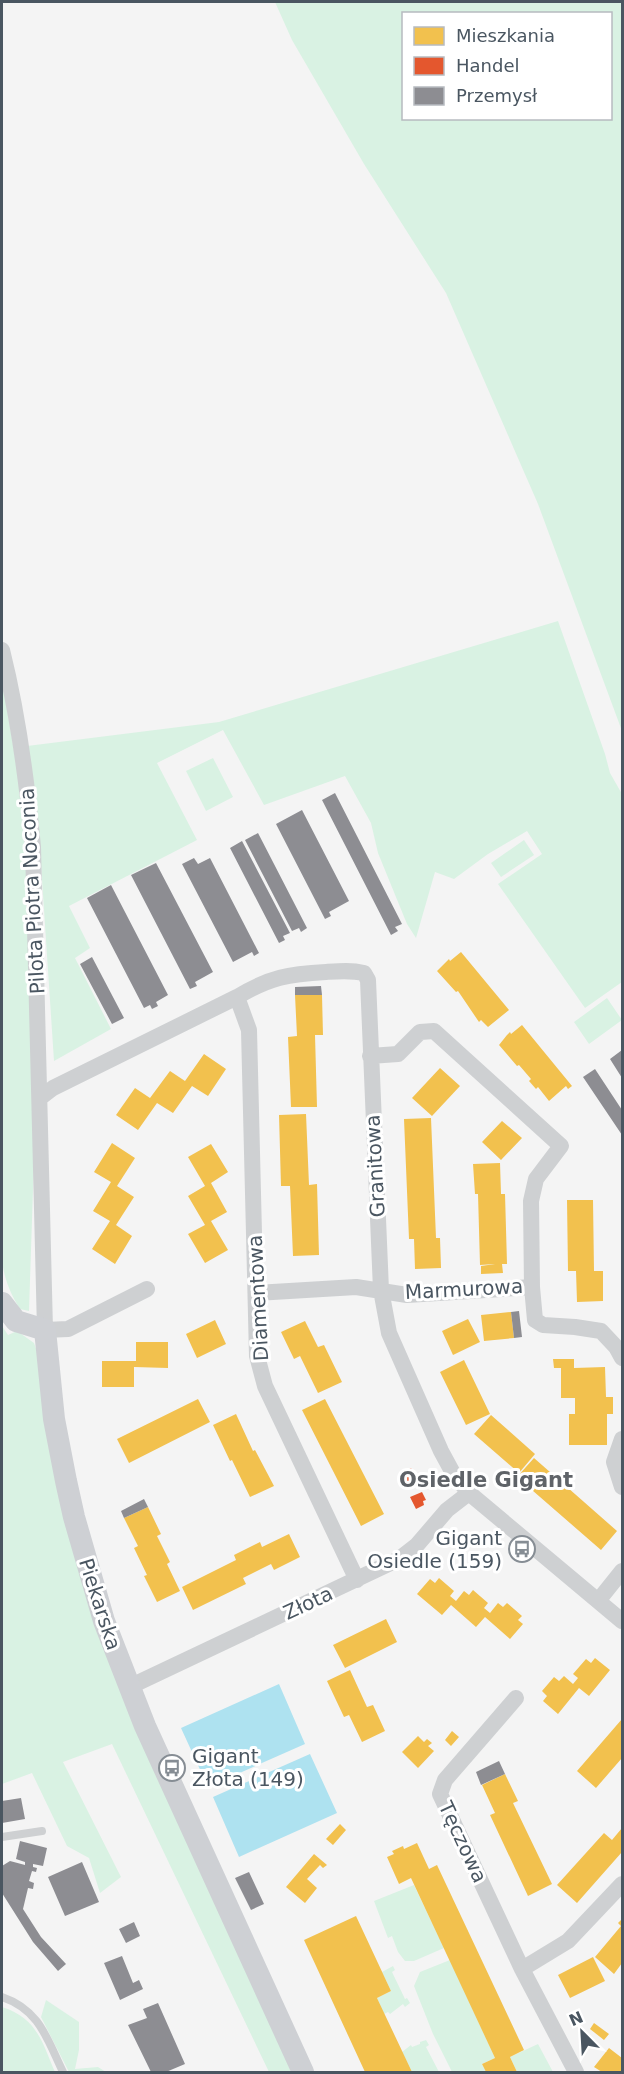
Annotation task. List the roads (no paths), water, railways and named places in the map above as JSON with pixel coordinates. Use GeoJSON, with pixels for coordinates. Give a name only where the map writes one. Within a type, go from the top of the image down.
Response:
{"type":"FeatureCollection","features":[{"type":"Feature","properties":{"kind":"street","name":"Pilota Piotra Noconia"},"geometry":{"type":"LineString","coordinates":[[2,650],[8,672],[26,777],[33,847],[40,1098]]}},
{"type":"Feature","properties":{"kind":"street","name":"Granitowa"},"geometry":{"type":"LineString","coordinates":[[40,1098],[53,1088],[254,987],[288,975],[352,970],[364,973],[368,980],[381,1290],[389,1333],[441,1451],[454,1475],[469,1492],[622,1621]]}},
{"type":"Feature","properties":{"kind":"street","name":"Diamentowa"},"geometry":{"type":"LineString","coordinates":[[237,997],[249,1030],[257,1356],[265,1386],[357,1580]]}},
{"type":"Feature","properties":{"kind":"street","name":"Marmurowa"},"geometry":{"type":"LineString","coordinates":[[256,1293],[356,1287],[407,1295],[532,1287],[531,1201],[536,1179],[561,1146],[434,1031],[420,1032],[398,1054],[370,1056]]}},
{"type":"Feature","properties":{"kind":"street","name":"Piekarska"},"geometry":{"type":"LineString","coordinates":[[40,1098],[45,1329],[54,1419],[74,1517],[104,1621],[129,1687],[303,2073]]}},
{"type":"Feature","properties":{"kind":"street"},"geometry":{"type":"LineString","coordinates":[[532,1287],[535,1320],[543,1325],[601,1331],[616,1347],[622,1358]]}},
{"type":"Feature","properties":{"kind":"street"},"geometry":{"type":"LineString","coordinates":[[2,1303],[16,1321],[45,1329],[68,1329],[147,1288]]}},
{"type":"Feature","properties":{"kind":"street"},"geometry":{"type":"LineString","coordinates":[[622,1439],[615,1462],[622,1487]]}},
{"type":"Feature","properties":{"kind":"street","name":"Złota"},"geometry":{"type":"LineString","coordinates":[[129,1687],[399,1559],[417,1545],[447,1510],[469,1492]]}},
{"type":"Feature","properties":{"kind":"street"},"geometry":{"type":"LineString","coordinates":[[598,1601],[622,1571]]}},
{"type":"Feature","properties":{"kind":"street","name":"Tęczowa"},"geometry":{"type":"LineString","coordinates":[[516,1698],[445,1780],[440,1794],[522,1969],[576,2073]]}},
{"type":"Feature","properties":{"kind":"street"},"geometry":{"type":"LineString","coordinates":[[522,1969],[568,1941],[622,1884]]}},
{"type":"Feature","properties":{"kind":"lane"},"geometry":{"type":"LineString","coordinates":[[2,1837],[42,1831]]}},
{"type":"Feature","properties":{"kind":"lane"},"geometry":{"type":"LineString","coordinates":[[2,1997],[26,2008],[34,2016],[63,2073]]}},
{"type":"Feature","properties":{"kind":"water"},"geometry":{"type":"Polygon","coordinates":[[[279,1684],[305,1744],[208,1787],[181,1728],[279,1684]]]}},
{"type":"Feature","properties":{"kind":"water"},"geometry":{"type":"Polygon","coordinates":[[[310,1754],[337,1813],[239,1857],[213,1797],[310,1754]]]}},
{"type":"Feature","properties":{"kind":"place","name":"Gigant Osiedle (159)"},"geometry":{"type":"Point","coordinates":[522,1549]}},
{"type":"Feature","properties":{"kind":"place","name":"Gigant Złota (149)"},"geometry":{"type":"Point","coordinates":[172,1768]}},
{"type":"Feature","properties":{"kind":"district","name":"Osiedle Gigant"},"geometry":{"type":"Point","coordinates":[486,1480]}}]}
